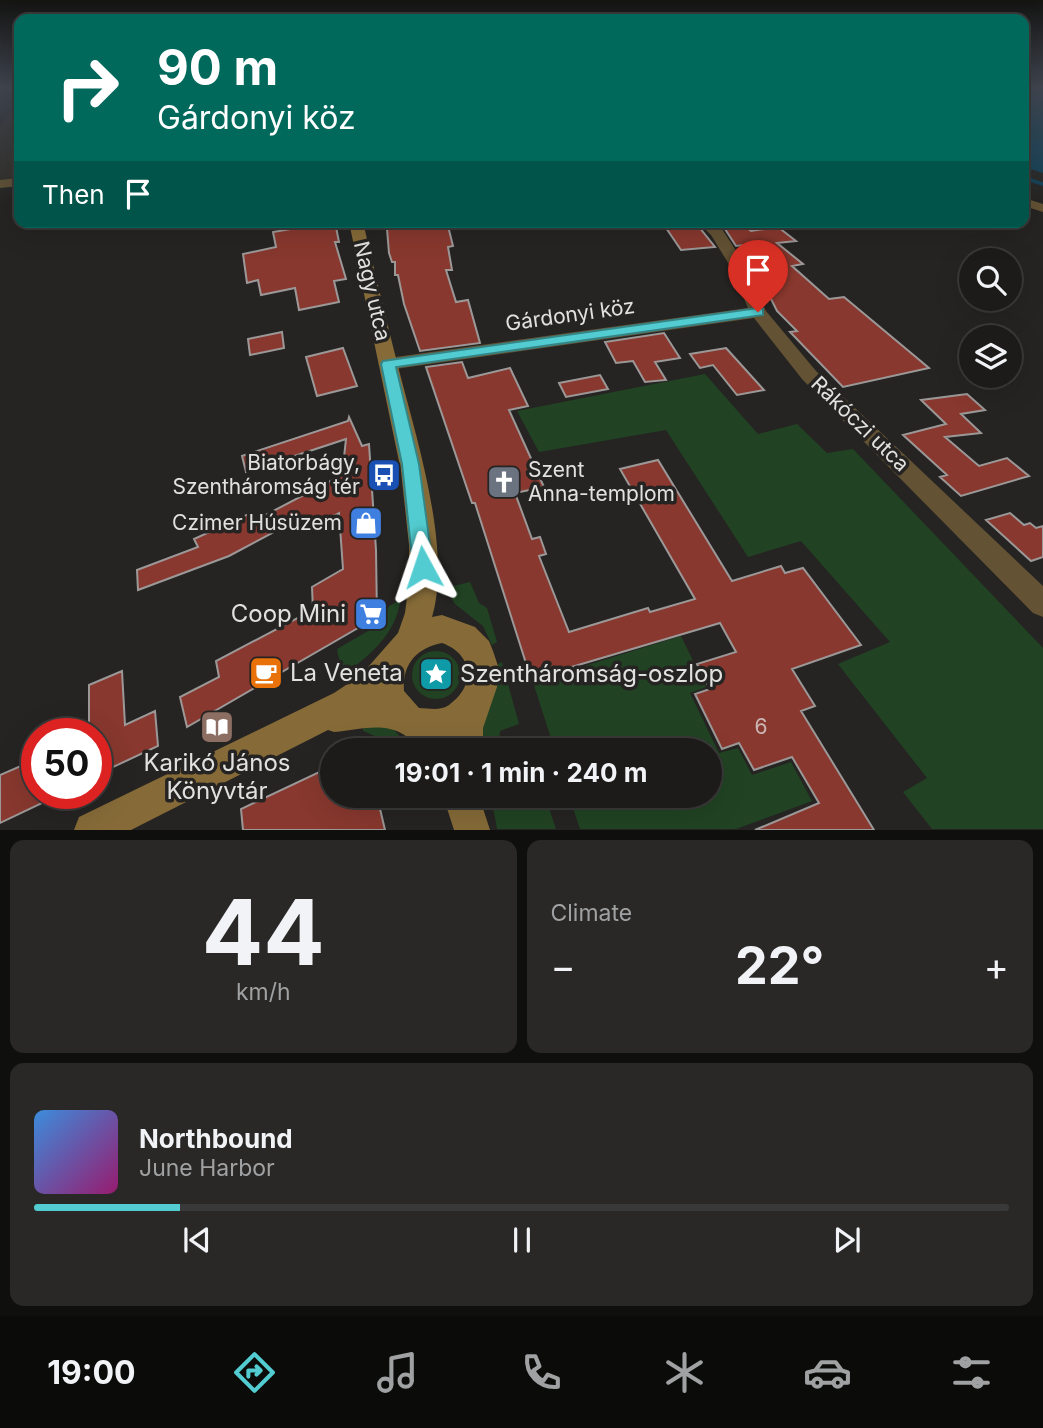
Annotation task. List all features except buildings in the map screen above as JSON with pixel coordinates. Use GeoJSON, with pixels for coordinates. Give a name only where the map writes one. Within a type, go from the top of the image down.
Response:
{"type":"FeatureCollection","features":[{"type":"Feature","properties":{"kind":"main road","name":"Nagy utca"},"geometry":{"type":"LineString","coordinates":[[357,228],[411,464],[423,567],[439,617],[453,631]]}},
{"type":"Feature","properties":{"kind":"main road","name":"Nagy utca"},"geometry":{"type":"LineString","coordinates":[[410,640],[419,615],[423,567]]}},
{"type":"Feature","properties":{"kind":"main road"},"geometry":{"type":"LineString","coordinates":[[92,830],[310,722],[363,692],[389,668],[400,649],[410,640],[432,630],[453,631],[470,639],[481,659],[483,683],[467,727],[467,738]]}},
{"type":"Feature","properties":{"kind":"main road"},"geometry":{"type":"LineString","coordinates":[[389,668],[387,684],[390,698],[429,738]]}},
{"type":"Feature","properties":{"kind":"main road"},"geometry":{"type":"LineString","coordinates":[[310,722],[381,710],[434,726],[456,719],[477,699]]}},
{"type":"Feature","properties":{"kind":"main road"},"geometry":{"type":"LineString","coordinates":[[465,808],[473,830]]}},
{"type":"Feature","properties":{"kind":"main road"},"geometry":{"type":"LineString","coordinates":[[471,808],[473,830]]}},
{"type":"Feature","properties":{"kind":"street","name":"Rákóczi utca"},"geometry":{"type":"LineString","coordinates":[[712,228],[738,266],[758,312],[809,375],[1043,604]]}},
{"type":"Feature","properties":{"kind":"street","name":"Gárdonyi köz"},"geometry":{"type":"LineString","coordinates":[[388,364],[758,312]]}},
{"type":"Feature","properties":{"kind":"shaded area"},"geometry":{"type":"Polygon","coordinates":[[[0,127],[14,127],[14,180],[0,182],[0,127]]]}},
{"type":"Feature","properties":{"kind":"green space"},"geometry":{"type":"Polygon","coordinates":[[[705,374],[758,434],[797,424],[827,453],[853,449],[1043,648],[1043,829],[932,829],[903,792],[927,778],[838,664],[890,642],[801,541],[748,557],[666,430],[539,452],[517,411],[705,374]]]}},
{"type":"Feature","properties":{"kind":"green space"},"geometry":{"type":"Polygon","coordinates":[[[470,582],[479,603],[487,608],[497,642],[492,645],[483,626],[455,604],[445,588],[470,582]]]}},
{"type":"Feature","properties":{"kind":"green space"},"geometry":{"type":"Polygon","coordinates":[[[400,600],[394,623],[380,644],[342,675],[337,649],[382,623],[389,606],[400,600]]]}},
{"type":"Feature","properties":{"kind":"green space"},"geometry":{"type":"Polygon","coordinates":[[[681,636],[706,687],[690,693],[712,738],[551,738],[533,682],[681,636]]]}},
{"type":"Feature","properties":{"kind":"green space"},"geometry":{"type":"Polygon","coordinates":[[[436,651],[453,658],[460,675],[453,692],[436,699],[419,692],[412,675],[419,658],[436,651]]]}},
{"type":"Feature","properties":{"kind":"green space"},"geometry":{"type":"Polygon","coordinates":[[[502,662],[519,724],[500,731],[499,738],[482,738],[483,716],[497,676],[498,664],[502,662]]]}},
{"type":"Feature","properties":{"kind":"green space"},"geometry":{"type":"Polygon","coordinates":[[[363,723],[393,729],[402,738],[376,738],[363,731],[363,723]]]}},
{"type":"Feature","properties":{"kind":"green space"},"geometry":{"type":"Polygon","coordinates":[[[738,748],[752,775],[791,762],[812,801],[736,829],[580,829],[573,808],[722,808],[722,752],[738,748]]]}},
{"type":"Feature","properties":{"kind":"green space"},"geometry":{"type":"Polygon","coordinates":[[[493,808],[549,808],[556,829],[497,829],[493,808]]]}},
{"type":"Feature","properties":{"kind":"water"},"geometry":{"type":"Polygon","coordinates":[[[1029,127],[1043,127],[1043,173],[1029,169],[1029,127]]]}},
{"type":"Feature","properties":{"kind":"waterway"},"geometry":{"type":"LineString","coordinates":[[1029,180],[1043,184]]}},
{"type":"Feature","properties":{"kind":"place","name":"Biatorbágy, Szentháromság tér"},"geometry":{"type":"Point","coordinates":[384,475]}},
{"type":"Feature","properties":{"kind":"place","name":"Szent Anna-templom"},"geometry":{"type":"Point","coordinates":[504,482]}},
{"type":"Feature","properties":{"kind":"place","name":"Czimer Húsüzem"},"geometry":{"type":"Point","coordinates":[366,523]}},
{"type":"Feature","properties":{"kind":"place","name":"Coop Mini"},"geometry":{"type":"Point","coordinates":[371,614]}},
{"type":"Feature","properties":{"kind":"place","name":"La Veneta"},"geometry":{"type":"Point","coordinates":[266,673]}},
{"type":"Feature","properties":{"kind":"place","name":"Szentháromság-oszlop"},"geometry":{"type":"Point","coordinates":[436,674]}},
{"type":"Feature","properties":{"kind":"place","name":"Karikó János Könyvtár"},"geometry":{"type":"Point","coordinates":[217,727]}},
{"type":"Feature","properties":{"kind":"route"},"geometry":{"type":"LineString","coordinates":[[423,567],[411,464],[388,364],[758,312]]}}]}
